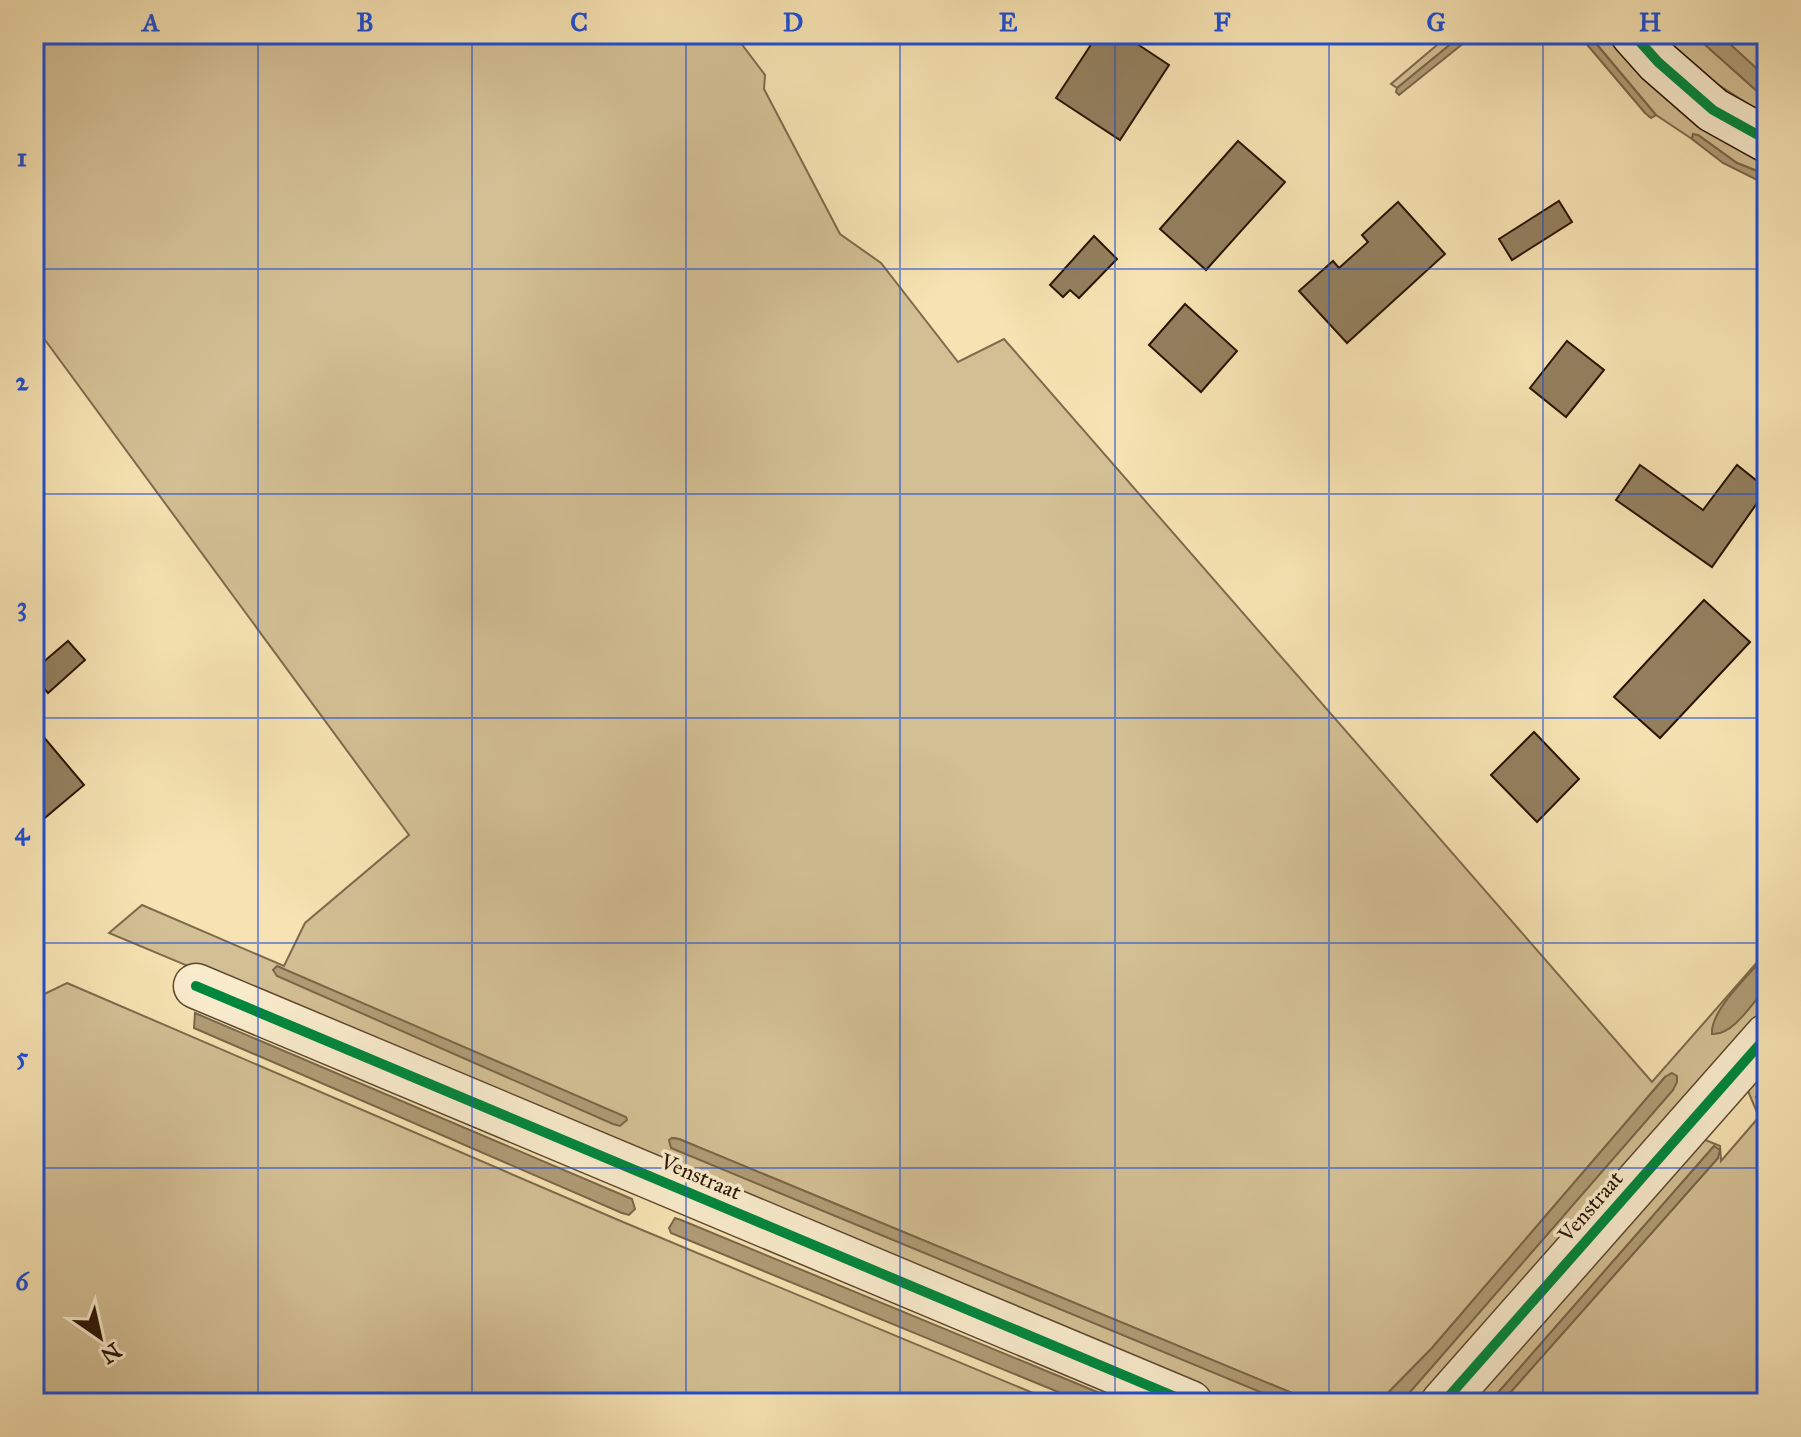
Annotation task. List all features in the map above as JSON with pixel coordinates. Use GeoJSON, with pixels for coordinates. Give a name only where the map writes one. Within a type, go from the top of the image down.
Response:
{"type":"FeatureCollection","features":[{"type":"Feature","properties":{"kind":"street"},"geometry":{"type":"LineString","coordinates":[[1633,34],[1658,62],[1713,110],[1767,140]]}},
{"type":"Feature","properties":{"kind":"street","name":"Venstraat"},"geometry":{"type":"LineString","coordinates":[[196,986],[1190,1403]]}},
{"type":"Feature","properties":{"kind":"street","name":"Venstraat"},"geometry":{"type":"LineString","coordinates":[[1443,1403],[1767,1036]]}},
{"type":"Feature","properties":{"kind":"shaded area"},"geometry":{"type":"Polygon","coordinates":[[[34,34],[734,34],[765,75],[764,89],[840,234],[881,263],[958,362],[1004,339],[1652,1082],[1767,951],[1729,1029],[1767,986],[1767,1020],[1429,1403],[1400,1403],[1673,1090],[1665,1077],[1432,1348],[1378,1403],[1316,1403],[672,1138],[672,1148],[1287,1403],[1233,1403],[109,933],[142,905],[284,966],[305,923],[409,835],[34,325],[34,34]]]}},
{"type":"Feature","properties":{"kind":"shaded area"},"geometry":{"type":"Polygon","coordinates":[[[1450,34],[1463,34],[1397,88],[1391,84],[1450,34]]]}},
{"type":"Feature","properties":{"kind":"shaded area"},"geometry":{"type":"Polygon","coordinates":[[[1463,34],[1475,34],[1399,95],[1396,92],[1397,88],[1463,34]]]}},
{"type":"Feature","properties":{"kind":"shaded area"},"geometry":{"type":"Polygon","coordinates":[[[1578,34],[1588,34],[1656,115],[1651,118],[1645,113],[1578,34]]]}},
{"type":"Feature","properties":{"kind":"shaded area"},"geometry":{"type":"Polygon","coordinates":[[[1588,34],[1606,34],[1641,73],[1680,107],[1767,162],[1767,175],[1737,163],[1698,135],[1693,135],[1692,139],[1656,115],[1588,34]]]}},
{"type":"Feature","properties":{"kind":"shaded area"},"geometry":{"type":"Polygon","coordinates":[[[1660,34],[1693,34],[1767,100],[1767,116],[1703,75],[1660,34]]]}},
{"type":"Feature","properties":{"kind":"shaded area"},"geometry":{"type":"Polygon","coordinates":[[[1693,34],[1719,34],[1767,78],[1767,100],[1693,34]]]}},
{"type":"Feature","properties":{"kind":"shaded area"},"geometry":{"type":"Polygon","coordinates":[[[1719,34],[1767,34],[1767,78],[1764,76],[1719,34]]]}},
{"type":"Feature","properties":{"kind":"shaded area"},"geometry":{"type":"Polygon","coordinates":[[[1693,134],[1737,163],[1767,175],[1767,185],[1723,163],[1692,139],[1693,134]]]}},
{"type":"Feature","properties":{"kind":"shaded area"},"geometry":{"type":"Polygon","coordinates":[[[1767,954],[1767,986],[1735,1024],[1712,1034],[1713,1024],[1724,1003],[1767,954]]]}},
{"type":"Feature","properties":{"kind":"shaded area"},"geometry":{"type":"Polygon","coordinates":[[[277,966],[627,1120],[620,1126],[613,1124],[277,976],[273,970],[277,966]]]}},
{"type":"Feature","properties":{"kind":"shaded area"},"geometry":{"type":"Polygon","coordinates":[[[67,983],[623,1222],[1057,1403],[34,1403],[34,999],[67,983]]]}},
{"type":"Feature","properties":{"kind":"shaded area"},"geometry":{"type":"Polygon","coordinates":[[[195,1013],[632,1199],[635,1209],[629,1215],[622,1213],[194,1028],[195,1013]]]}},
{"type":"Feature","properties":{"kind":"shaded area"},"geometry":{"type":"Polygon","coordinates":[[[1767,1058],[1767,1083],[1756,1097],[1767,1100],[1767,1403],[1501,1403],[1718,1158],[1714,1146],[1489,1403],[1463,1403],[1698,1137],[1720,1146],[1721,1161],[1759,1117],[1745,1084],[1767,1058]]]}},
{"type":"Feature","properties":{"kind":"shaded area"},"geometry":{"type":"Polygon","coordinates":[[[1672,1073],[1677,1076],[1673,1090],[1418,1383],[1400,1403],[1378,1403],[1432,1348],[1665,1077],[1672,1073]]]}},
{"type":"Feature","properties":{"kind":"shaded area"},"geometry":{"type":"Polygon","coordinates":[[[672,1138],[1316,1403],[1287,1403],[671,1148],[669,1140],[672,1138]]]}},
{"type":"Feature","properties":{"kind":"shaded area"},"geometry":{"type":"Polygon","coordinates":[[[1714,1146],[1720,1150],[1718,1158],[1501,1403],[1489,1403],[1714,1146]]]}},
{"type":"Feature","properties":{"kind":"shaded area"},"geometry":{"type":"Polygon","coordinates":[[[675,1218],[1124,1403],[1085,1403],[671,1233],[669,1228],[675,1218]]]}},
{"type":"Feature","properties":{"kind":"building"},"geometry":{"type":"Polygon","coordinates":[[[1098,34],[1122,34],[1169,65],[1120,140],[1056,98],[1098,34]]]}},
{"type":"Feature","properties":{"kind":"building"},"geometry":{"type":"Polygon","coordinates":[[[1238,141],[1285,182],[1206,270],[1160,229],[1238,141]]]}},
{"type":"Feature","properties":{"kind":"building"},"geometry":{"type":"Polygon","coordinates":[[[1559,201],[1572,222],[1512,260],[1499,239],[1559,201]]]}},
{"type":"Feature","properties":{"kind":"building"},"geometry":{"type":"Polygon","coordinates":[[[1398,202],[1445,254],[1347,343],[1299,291],[1333,261],[1339,268],[1368,242],[1362,235],[1398,202]]]}},
{"type":"Feature","properties":{"kind":"building"},"geometry":{"type":"Polygon","coordinates":[[[1094,236],[1117,259],[1079,298],[1070,290],[1063,297],[1050,285],[1094,236]]]}},
{"type":"Feature","properties":{"kind":"building"},"geometry":{"type":"Polygon","coordinates":[[[1185,304],[1237,351],[1201,392],[1149,345],[1185,304]]]}},
{"type":"Feature","properties":{"kind":"building"},"geometry":{"type":"Polygon","coordinates":[[[1567,341],[1604,370],[1566,417],[1530,388],[1567,341]]]}},
{"type":"Feature","properties":{"kind":"building"},"geometry":{"type":"Polygon","coordinates":[[[1640,465],[1703,510],[1737,465],[1767,489],[1712,567],[1616,500],[1640,465]]]}},
{"type":"Feature","properties":{"kind":"building"},"geometry":{"type":"Polygon","coordinates":[[[1704,600],[1750,642],[1660,738],[1614,697],[1704,600]]]}},
{"type":"Feature","properties":{"kind":"building"},"geometry":{"type":"Polygon","coordinates":[[[68,641],[85,660],[48,693],[34,677],[34,670],[68,641]]]}},
{"type":"Feature","properties":{"kind":"building"},"geometry":{"type":"Polygon","coordinates":[[[1534,732],[1579,779],[1537,822],[1491,775],[1534,732]]]}},
{"type":"Feature","properties":{"kind":"building"},"geometry":{"type":"Polygon","coordinates":[[[42,735],[84,785],[34,827],[34,741],[42,735]]]}},
{"type":"Feature","properties":{"kind":"cycle path"},"geometry":{"type":"LineString","coordinates":[[1633,34],[1658,62],[1713,110],[1767,140]]}},
{"type":"Feature","properties":{"kind":"cycle path"},"geometry":{"type":"LineString","coordinates":[[196,986],[1190,1403]]}},
{"type":"Feature","properties":{"kind":"cycle path"},"geometry":{"type":"LineString","coordinates":[[1443,1403],[1767,1036]]}}]}
